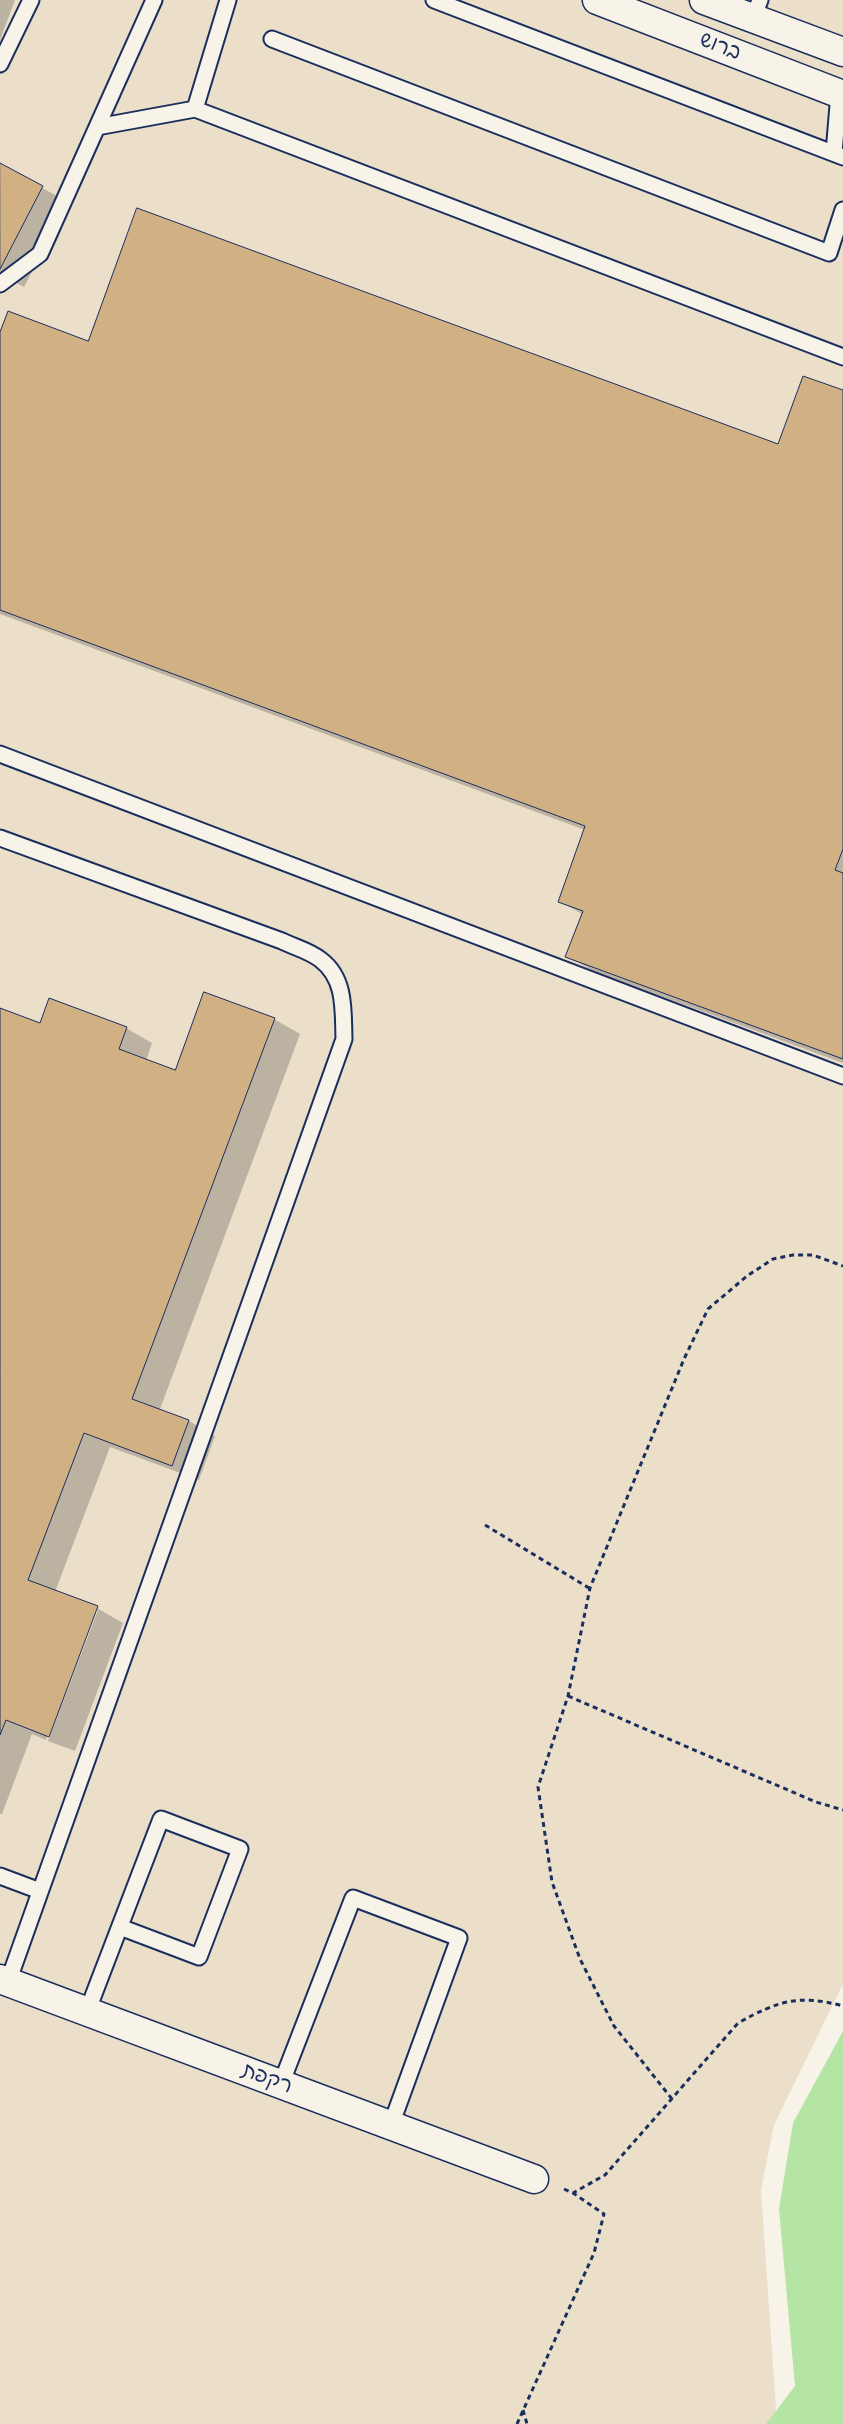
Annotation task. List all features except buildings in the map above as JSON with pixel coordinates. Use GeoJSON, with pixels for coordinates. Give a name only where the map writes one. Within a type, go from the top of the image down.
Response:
{"type":"FeatureCollection","features":[{"type":"Feature","properties":{"kind":"street","name":"ברוש"},"geometry":{"type":"LineString","coordinates":[[597,0],[841,94]]}},
{"type":"Feature","properties":{"kind":"street","name":"ברוש"},"geometry":{"type":"LineString","coordinates":[[704,0],[757,9],[843,52]]}},
{"type":"Feature","properties":{"kind":"street","name":"רקפת"},"geometry":{"type":"LineString","coordinates":[[4,1980],[534,2179]]}},
{"type":"Feature","properties":{"kind":"lane"},"geometry":{"type":"LineString","coordinates":[[0,64],[31,0]]}},
{"type":"Feature","properties":{"kind":"lane"},"geometry":{"type":"LineString","coordinates":[[0,284],[40,254],[154,0]]}},
{"type":"Feature","properties":{"kind":"lane"},"geometry":{"type":"LineString","coordinates":[[195,108],[228,0]]}},
{"type":"Feature","properties":{"kind":"lane"},"geometry":{"type":"LineString","coordinates":[[434,0],[838,155],[841,94]]}},
{"type":"Feature","properties":{"kind":"lane"},"geometry":{"type":"LineString","coordinates":[[272,39],[829,253],[843,210]]}},
{"type":"Feature","properties":{"kind":"lane"},"geometry":{"type":"LineString","coordinates":[[97,127],[195,108],[843,357]]}},
{"type":"Feature","properties":{"kind":"lane"},"geometry":{"type":"LineString","coordinates":[[0,754],[843,1076]]}},
{"type":"Feature","properties":{"kind":"lane"},"geometry":{"type":"LineString","coordinates":[[0,838],[282,941],[321,959],[336,976],[343,1000],[344,1030],[344,1039],[40,1891],[4,1980]]}},
{"type":"Feature","properties":{"kind":"lane"},"geometry":{"type":"LineString","coordinates":[[87,2012],[161,1819],[240,1849],[199,1957],[120,1927]]}},
{"type":"Feature","properties":{"kind":"lane"},"geometry":{"type":"LineString","coordinates":[[0,1876],[40,1891]]}},
{"type":"Feature","properties":{"kind":"lane"},"geometry":{"type":"LineString","coordinates":[[281,2084],[353,1898],[460,1938],[391,2125]]}},
{"type":"Feature","properties":{"kind":"path"},"geometry":{"type":"LineString","coordinates":[[672,2099],[614,2026],[580,1959],[552,1882],[538,1787],[568,1696],[590,1588],[684,1359],[708,1309],[747,1276],[773,1258],[813,1255],[843,1266]]}},
{"type":"Feature","properties":{"kind":"path"},"geometry":{"type":"LineString","coordinates":[[485,1525],[590,1588]]}},
{"type":"Feature","properties":{"kind":"path"},"geometry":{"type":"LineString","coordinates":[[568,1696],[816,1802],[843,1810]]}},
{"type":"Feature","properties":{"kind":"path"},"geometry":{"type":"LineString","coordinates":[[573,2193],[605,2175],[738,2023],[766,2007],[793,2000],[823,2001],[843,2006]]}},
{"type":"Feature","properties":{"kind":"path"},"geometry":{"type":"LineString","coordinates":[[516,2424],[594,2252],[604,2214],[573,2193],[534,2179]]}},
{"type":"Feature","properties":{"kind":"path"},"geometry":{"type":"LineString","coordinates":[[523,2410],[528,2424]]}},
{"type":"Feature","properties":{"kind":"shaded area"},"geometry":{"type":"Polygon","coordinates":[[[0,0],[843,0],[843,1984],[774,2125],[761,2190],[777,2424],[0,2424],[0,0]]]}},
{"type":"Feature","properties":{"kind":"green space"},"geometry":{"type":"Polygon","coordinates":[[[843,2031],[843,2424],[766,2424],[795,2386],[779,2209],[793,2123],[843,2031]]]}}]}
